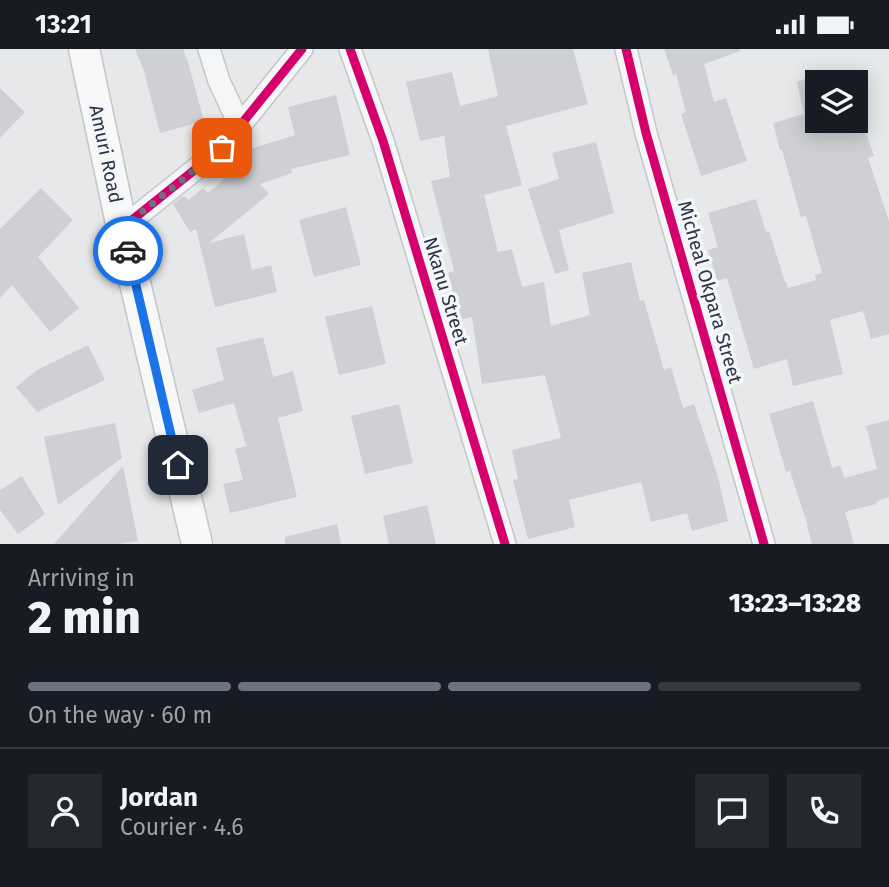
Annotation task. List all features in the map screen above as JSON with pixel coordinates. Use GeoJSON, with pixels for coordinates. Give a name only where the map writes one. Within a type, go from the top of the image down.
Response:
{"type":"FeatureCollection","features":[{"type":"Feature","properties":{"kind":"main road","name":"Amuri Road"},"geometry":{"type":"LineString","coordinates":[[84,49],[122,228],[197,544]]}},
{"type":"Feature","properties":{"kind":"street"},"geometry":{"type":"LineString","coordinates":[[209,49],[219,81],[240,126]]}},
{"type":"Feature","properties":{"kind":"street"},"geometry":{"type":"LineString","coordinates":[[122,228],[222,148],[302,49]]}},
{"type":"Feature","properties":{"kind":"street","name":"Nkanu Street"},"geometry":{"type":"LineString","coordinates":[[350,49],[383,141],[505,544]]}},
{"type":"Feature","properties":{"kind":"street","name":"Micheal Okpara Street"},"geometry":{"type":"LineString","coordinates":[[626,49],[646,133],[764,544]]}},
{"type":"Feature","properties":{"kind":"building"},"geometry":{"type":"Polygon","coordinates":[[[135,49],[183,49],[204,121],[160,133],[144,71],[135,49]]]}},
{"type":"Feature","properties":{"kind":"building"},"geometry":{"type":"Polygon","coordinates":[[[488,49],[573,49],[588,104],[506,126],[522,185],[484,195],[498,252],[512,249],[522,287],[544,282],[551,326],[590,315],[582,273],[631,262],[640,301],[644,300],[664,370],[671,367],[683,408],[694,404],[718,477],[728,521],[692,531],[687,513],[651,522],[641,482],[569,500],[575,527],[528,539],[513,480],[518,479],[512,450],[561,438],[545,375],[482,384],[472,317],[459,320],[448,273],[454,271],[431,181],[450,177],[444,136],[420,141],[406,82],[452,72],[460,106],[498,96],[488,49]]]}},
{"type":"Feature","properties":{"kind":"building"},"geometry":{"type":"Polygon","coordinates":[[[664,49],[739,49],[740,51],[704,64],[714,102],[726,98],[747,161],[701,176],[681,114],[686,112],[676,74],[673,75],[664,49]]]}},
{"type":"Feature","properties":{"kind":"building"},"geometry":{"type":"Polygon","coordinates":[[[805,79],[805,133],[866,133],[874,156],[868,158],[889,221],[889,334],[871,339],[863,311],[830,320],[843,374],[793,386],[787,359],[754,369],[727,278],[717,281],[708,250],[718,247],[708,213],[756,199],[788,288],[816,280],[815,275],[822,273],[806,216],[801,217],[773,123],[804,114],[797,82],[805,79]]]}},
{"type":"Feature","properties":{"kind":"building"},"geometry":{"type":"Polygon","coordinates":[[[0,88],[25,112],[0,138],[0,88]]]}},
{"type":"Feature","properties":{"kind":"building"},"geometry":{"type":"Polygon","coordinates":[[[336,95],[350,155],[291,169],[292,173],[260,184],[269,194],[209,243],[244,234],[252,270],[271,265],[277,292],[215,307],[196,229],[190,232],[173,204],[183,196],[189,200],[203,188],[208,193],[241,165],[232,157],[234,154],[295,135],[288,107],[336,95]]]}},
{"type":"Feature","properties":{"kind":"building"},"geometry":{"type":"Polygon","coordinates":[[[596,142],[614,213],[559,230],[569,270],[555,274],[528,189],[559,179],[552,153],[596,142]]]}},
{"type":"Feature","properties":{"kind":"building"},"geometry":{"type":"Polygon","coordinates":[[[41,188],[73,220],[38,257],[79,308],[50,332],[12,285],[0,298],[0,229],[41,188]]]}},
{"type":"Feature","properties":{"kind":"building"},"geometry":{"type":"Polygon","coordinates":[[[346,207],[361,265],[314,277],[299,220],[346,207]]]}},
{"type":"Feature","properties":{"kind":"building"},"geometry":{"type":"Polygon","coordinates":[[[372,306],[386,364],[339,375],[325,317],[372,306]]]}},
{"type":"Feature","properties":{"kind":"building"},"geometry":{"type":"Polygon","coordinates":[[[263,337],[273,377],[293,371],[303,411],[278,418],[297,497],[230,513],[223,484],[243,480],[235,449],[246,446],[234,403],[199,413],[192,390],[224,380],[216,348],[263,337]]]}},
{"type":"Feature","properties":{"kind":"building"},"geometry":{"type":"Polygon","coordinates":[[[88,345],[105,380],[37,412],[16,387],[37,370],[88,345]]]}},
{"type":"Feature","properties":{"kind":"building"},"geometry":{"type":"Polygon","coordinates":[[[813,401],[832,468],[840,465],[844,478],[877,469],[866,426],[889,420],[889,497],[876,504],[845,512],[854,544],[812,544],[769,414],[813,401]]]}},
{"type":"Feature","properties":{"kind":"building"},"geometry":{"type":"Polygon","coordinates":[[[399,404],[413,463],[365,474],[351,416],[399,404]]]}},
{"type":"Feature","properties":{"kind":"building"},"geometry":{"type":"Polygon","coordinates":[[[115,423],[122,458],[58,505],[44,437],[115,423]]]}},
{"type":"Feature","properties":{"kind":"building"},"geometry":{"type":"Polygon","coordinates":[[[123,466],[138,541],[119,544],[54,544],[123,466]]]}},
{"type":"Feature","properties":{"kind":"building"},"geometry":{"type":"Polygon","coordinates":[[[22,476],[45,514],[18,534],[0,510],[0,490],[22,476]]]}},
{"type":"Feature","properties":{"kind":"building"},"geometry":{"type":"Polygon","coordinates":[[[427,505],[436,544],[389,544],[383,516],[427,505]]]}},
{"type":"Feature","properties":{"kind":"building"},"geometry":{"type":"Polygon","coordinates":[[[337,524],[341,544],[285,544],[285,537],[337,524]]]}},
{"type":"Feature","properties":{"kind":"cycle path"},"geometry":{"type":"LineString","coordinates":[[122,228],[222,148],[302,49]]}},
{"type":"Feature","properties":{"kind":"cycle path"},"geometry":{"type":"LineString","coordinates":[[350,49],[383,141],[505,544]]}},
{"type":"Feature","properties":{"kind":"cycle path"},"geometry":{"type":"LineString","coordinates":[[626,49],[646,133],[764,544]]}},
{"type":"Feature","properties":{"kind":"way so far"},"geometry":{"type":"LineString","coordinates":[[128,251],[122,228],[222,148]]}},
{"type":"Feature","properties":{"kind":"route"},"geometry":{"type":"LineString","coordinates":[[128,251],[178,465]]}}]}
